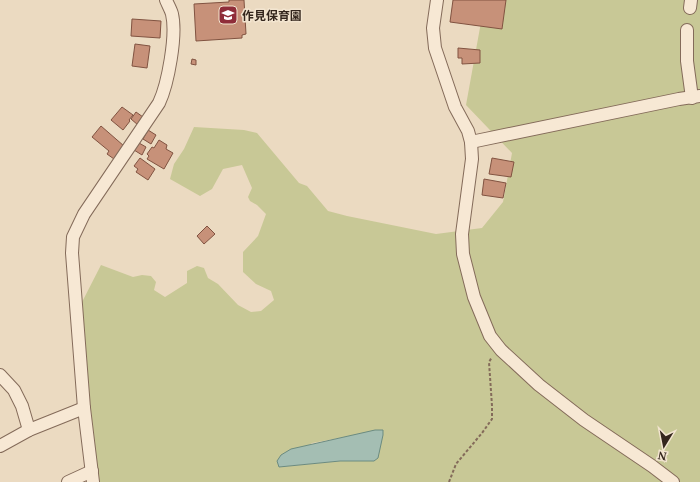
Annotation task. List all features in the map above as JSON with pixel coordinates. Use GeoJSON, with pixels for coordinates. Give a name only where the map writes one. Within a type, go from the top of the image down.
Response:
{"type":"FeatureCollection","features":[{"type":"Feature","properties":{"kind":"street"},"geometry":{"type":"LineString","coordinates":[[68,482],[92,477],[84,408],[72,253],[73,237],[84,214],[164,94],[173,46],[172,14],[166,0]]}},
{"type":"Feature","properties":{"kind":"street"},"geometry":{"type":"LineString","coordinates":[[437,0],[433,28],[436,48],[456,107],[468,131],[471,142],[472,158],[462,234],[467,275],[478,309],[490,336],[500,350],[539,385],[673,482]]}},
{"type":"Feature","properties":{"kind":"street"},"geometry":{"type":"LineString","coordinates":[[471,142],[696,97],[687,61],[686,30]]}},
{"type":"Feature","properties":{"kind":"street"},"geometry":{"type":"LineString","coordinates":[[0,375],[14,390],[22,406],[29,430]]}},
{"type":"Feature","properties":{"kind":"street"},"geometry":{"type":"LineString","coordinates":[[0,446],[29,430],[84,408]]}},
{"type":"Feature","properties":{"kind":"path"},"geometry":{"type":"LineString","coordinates":[[449,482],[456,464],[492,419],[489,362],[500,350]]}},
{"type":"Feature","properties":{"kind":"green space"},"geometry":{"type":"Polygon","coordinates":[[[485,0],[700,0],[700,482],[97,482],[80,306],[101,265],[133,277],[142,275],[151,276],[156,282],[154,290],[165,297],[187,283],[187,271],[197,266],[204,268],[208,278],[218,284],[238,305],[251,312],[261,311],[274,300],[271,291],[256,284],[243,272],[243,252],[258,236],[266,214],[257,205],[250,201],[248,197],[252,188],[242,165],[223,169],[212,189],[200,196],[170,179],[174,164],[184,149],[194,127],[244,130],[257,133],[299,183],[307,186],[328,211],[436,234],[482,228],[503,202],[512,153],[466,105],[485,0]],[[383,430],[312,443],[280,467],[340,461],[374,461],[383,435],[383,430]]]}},
{"type":"Feature","properties":{"kind":"shaded area"},"geometry":{"type":"Polygon","coordinates":[[[375,430],[383,430],[383,435],[378,458],[374,461],[340,461],[279,467],[277,461],[281,455],[291,449],[375,430]]]}},
{"type":"Feature","properties":{"kind":"building"},"geometry":{"type":"Polygon","coordinates":[[[229,0],[244,0],[246,34],[242,35],[242,38],[196,41],[194,4],[229,2],[229,0]]]}},
{"type":"Feature","properties":{"kind":"building"},"geometry":{"type":"Polygon","coordinates":[[[453,0],[506,0],[502,29],[450,22],[453,0]]]}},
{"type":"Feature","properties":{"kind":"building"},"geometry":{"type":"Polygon","coordinates":[[[132,19],[161,21],[160,38],[131,36],[132,19]]]}},
{"type":"Feature","properties":{"kind":"building"},"geometry":{"type":"Polygon","coordinates":[[[135,44],[150,46],[147,68],[132,66],[135,44]]]}},
{"type":"Feature","properties":{"kind":"building"},"geometry":{"type":"Polygon","coordinates":[[[458,48],[480,50],[480,63],[462,64],[462,58],[458,58],[458,48]]]}},
{"type":"Feature","properties":{"kind":"building"},"geometry":{"type":"Polygon","coordinates":[[[192,59],[196,60],[196,65],[191,64],[192,59]]]}},
{"type":"Feature","properties":{"kind":"building"},"geometry":{"type":"Polygon","coordinates":[[[122,107],[133,115],[123,130],[111,120],[122,107]]]}},
{"type":"Feature","properties":{"kind":"building"},"geometry":{"type":"Polygon","coordinates":[[[136,112],[143,117],[138,125],[131,119],[136,112]]]}},
{"type":"Feature","properties":{"kind":"building"},"geometry":{"type":"Polygon","coordinates":[[[101,126],[124,146],[114,159],[107,154],[109,151],[92,137],[101,126]]]}},
{"type":"Feature","properties":{"kind":"building"},"geometry":{"type":"Polygon","coordinates":[[[148,130],[156,135],[151,144],[143,139],[148,130]]]}},
{"type":"Feature","properties":{"kind":"building"},"geometry":{"type":"Polygon","coordinates":[[[159,140],[167,145],[166,149],[173,153],[164,169],[147,159],[149,156],[147,154],[152,147],[154,148],[159,140]]]}},
{"type":"Feature","properties":{"kind":"building"},"geometry":{"type":"Polygon","coordinates":[[[139,143],[146,147],[142,155],[134,150],[139,143]]]}},
{"type":"Feature","properties":{"kind":"building"},"geometry":{"type":"Polygon","coordinates":[[[140,158],[155,169],[148,180],[136,172],[138,169],[134,166],[140,158]]]}},
{"type":"Feature","properties":{"kind":"building"},"geometry":{"type":"Polygon","coordinates":[[[492,158],[514,162],[511,177],[489,174],[492,158]]]}},
{"type":"Feature","properties":{"kind":"building"},"geometry":{"type":"Polygon","coordinates":[[[484,179],[506,183],[503,198],[482,195],[484,179]]]}},
{"type":"Feature","properties":{"kind":"building"},"geometry":{"type":"Polygon","coordinates":[[[207,226],[215,234],[204,244],[197,236],[207,226]]]}},
{"type":"Feature","properties":{"kind":"place","name":"作見保育園"},"geometry":{"type":"Point","coordinates":[228,15]}}]}
